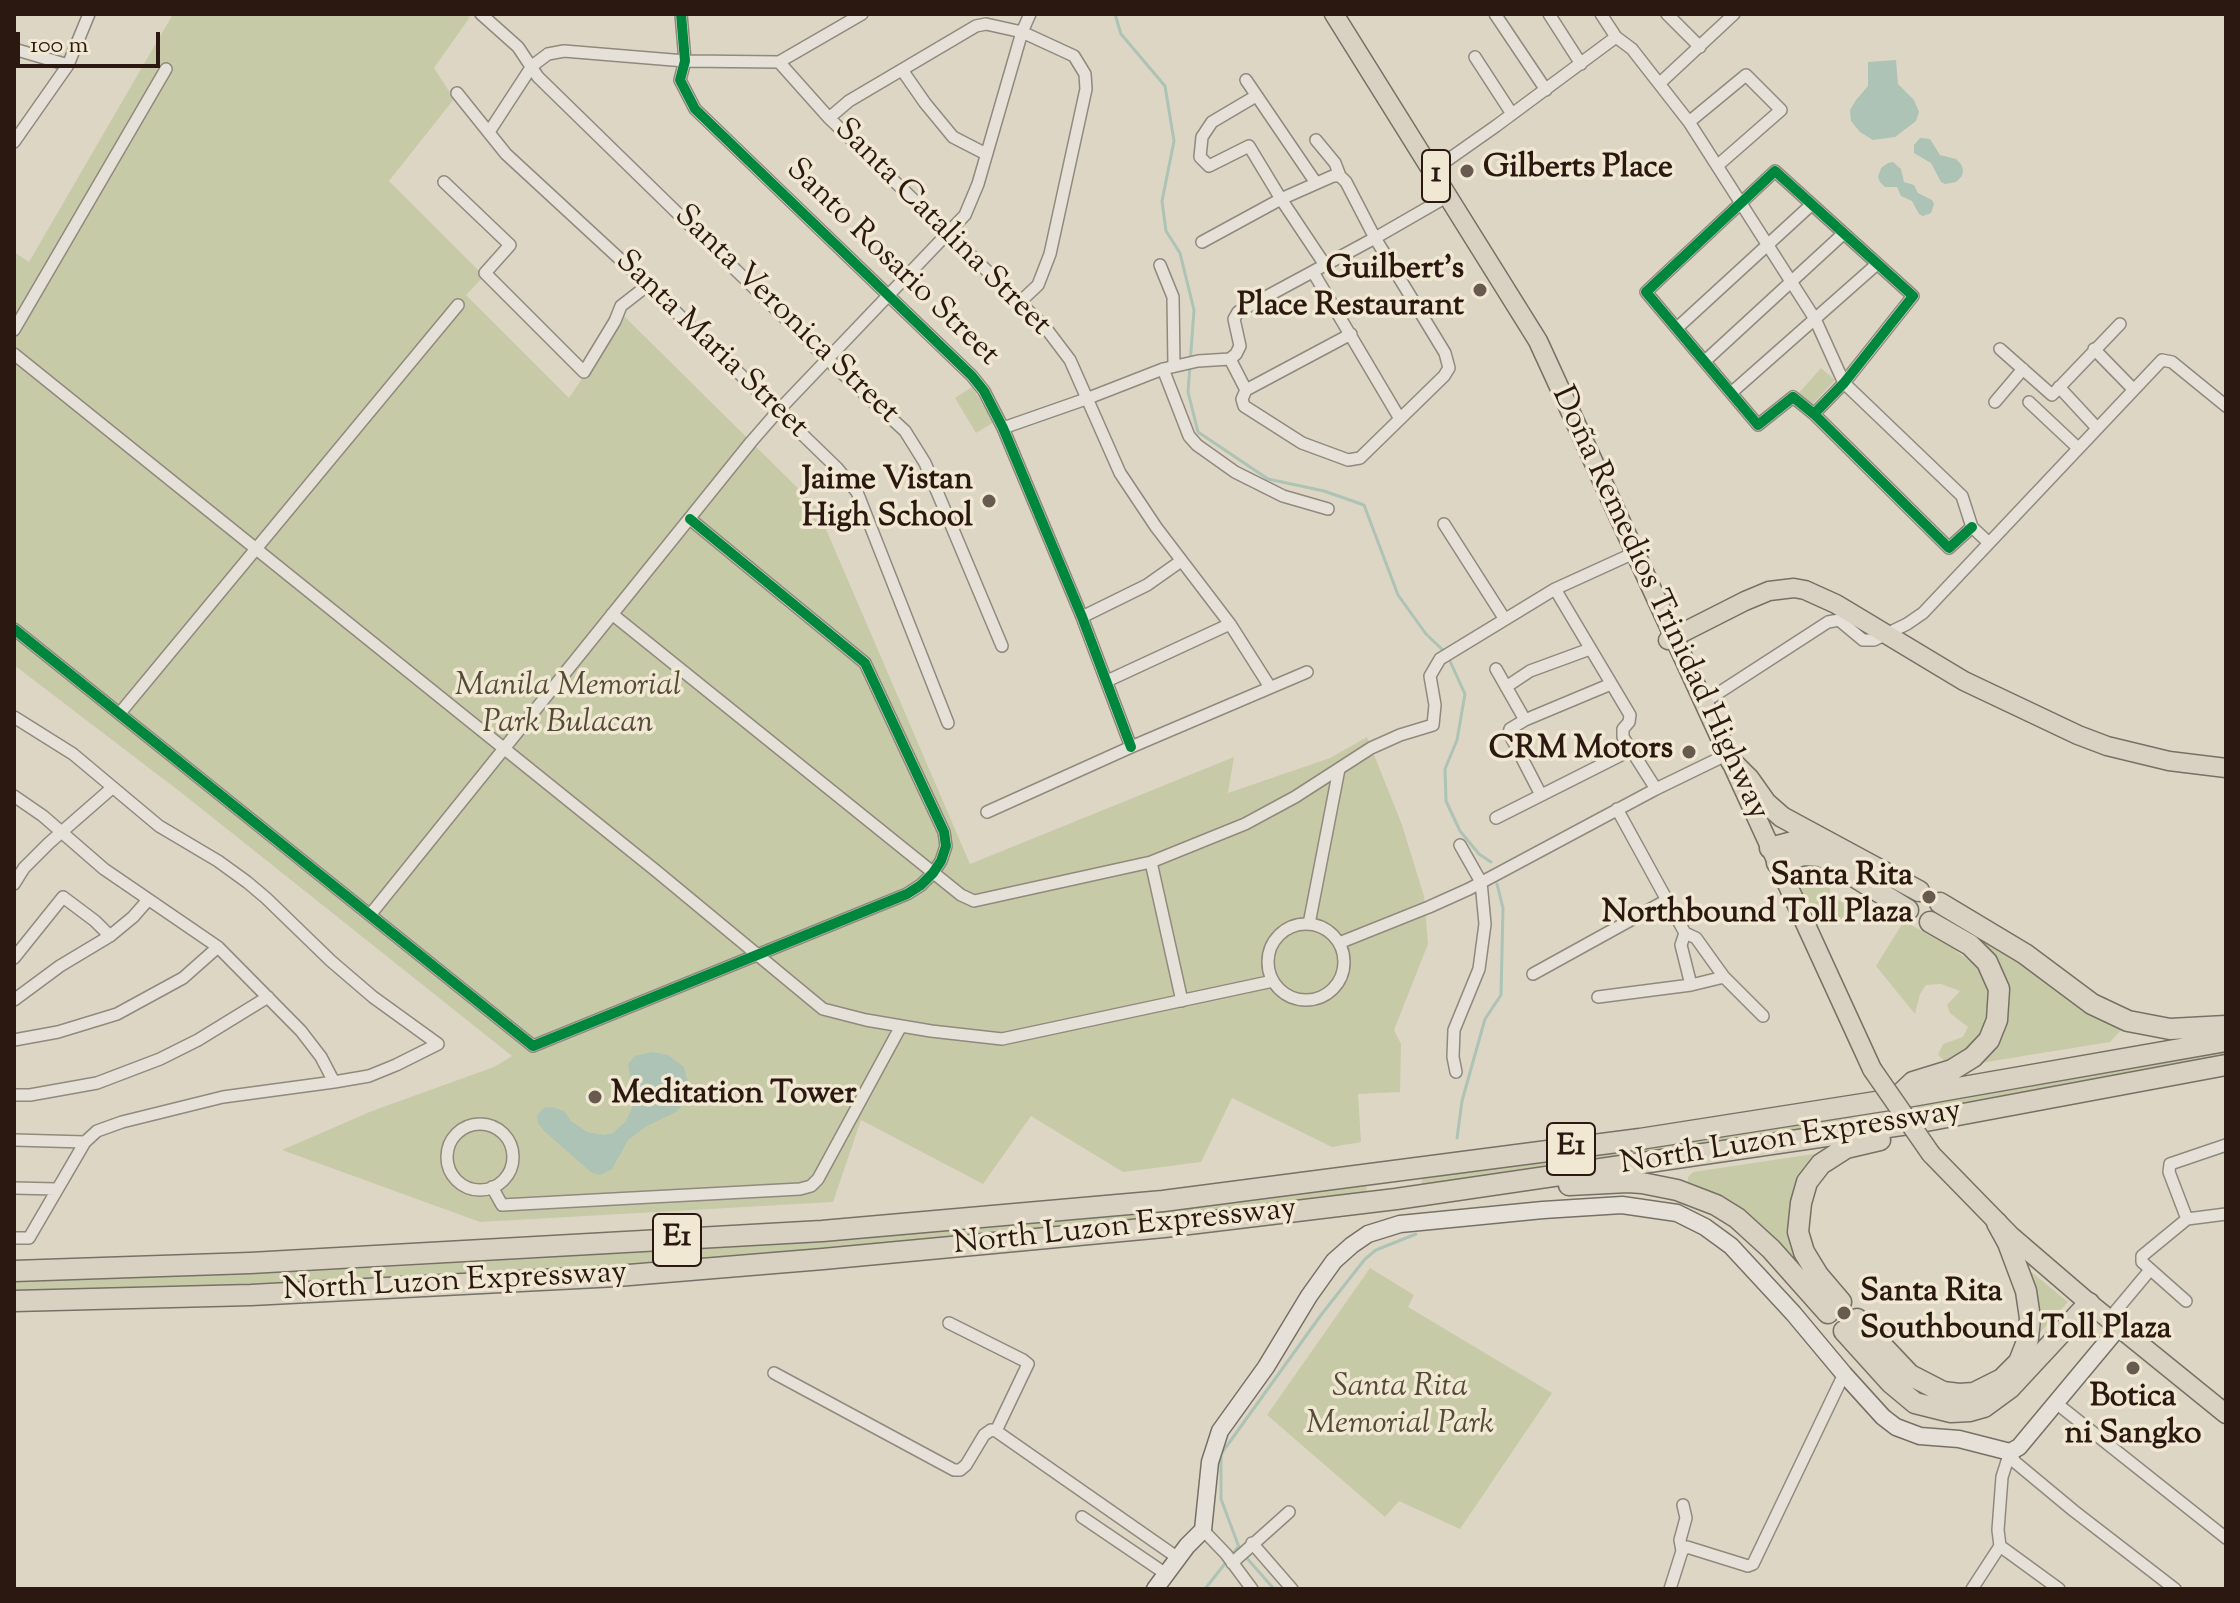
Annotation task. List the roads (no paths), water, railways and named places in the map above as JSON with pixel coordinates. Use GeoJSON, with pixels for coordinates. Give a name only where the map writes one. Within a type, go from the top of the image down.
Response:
{"type":"FeatureCollection","features":[{"type":"Feature","properties":{"kind":"highway"},"geometry":{"type":"LineString","coordinates":[[1729,758],[1776,812],[1919,891]]}},
{"type":"Feature","properties":{"kind":"highway"},"geometry":{"type":"LineString","coordinates":[[1774,856],[1797,841],[1829,843]]}},
{"type":"Feature","properties":{"kind":"highway"},"geometry":{"type":"LineString","coordinates":[[1774,856],[1821,856],[1908,910]]}},
{"type":"Feature","properties":{"kind":"highway"},"geometry":{"type":"LineString","coordinates":[[1895,1099],[1913,1082],[1952,1070],[1973,1057],[1989,1040],[1997,1020],[1999,989],[1987,962],[1935,912],[2025,954],[2092,1004],[2128,1021],[2170,1029],[2226,1026]]}},
{"type":"Feature","properties":{"kind":"highway","name":"North Luzon Expressway"},"geometry":{"type":"LineString","coordinates":[[14,1271],[250,1263],[822,1231],[1163,1201],[1625,1141],[1895,1099],[2226,1041]]}},
{"type":"Feature","properties":{"kind":"highway","name":"North Luzon Expressway"},"geometry":{"type":"LineString","coordinates":[[14,1301],[251,1295],[633,1275],[1164,1227],[1396,1199],[1915,1123],[2226,1065]]}},
{"type":"Feature","properties":{"kind":"highway"},"geometry":{"type":"LineString","coordinates":[[1526,1180],[1550,1186],[1642,1183],[1705,1200],[1737,1218],[1835,1308],[1804,1252],[1798,1232],[1807,1182],[1821,1164],[1846,1148],[1899,1135],[1915,1123]]}},
{"type":"Feature","properties":{"kind":"highway"},"geometry":{"type":"LineString","coordinates":[[1997,1223],[2026,1291],[2030,1318],[2028,1339],[2019,1362]]}},
{"type":"Feature","properties":{"kind":"highway"},"geometry":{"type":"LineString","coordinates":[[2086,1301],[2010,1388],[1984,1407],[1970,1411],[1951,1412],[1915,1403],[1891,1383],[1851,1325],[1910,1375],[1943,1392],[1974,1393],[2002,1379],[2086,1301]]}},
{"type":"Feature","properties":{"kind":"main road","name":"Doña Remedios Trinidad Highway"},"geometry":{"type":"LineString","coordinates":[[1334,14],[1538,341],[1872,1069],[1931,1154],[1997,1223],[2086,1301],[2226,1414]]}},
{"type":"Feature","properties":{"kind":"main road"},"geometry":{"type":"LineString","coordinates":[[1668,640],[1769,591],[1794,588],[1816,594],[1964,681],[2078,735],[2107,746],[2169,761],[2226,768]]}},
{"type":"Feature","properties":{"kind":"main road"},"geometry":{"type":"LineString","coordinates":[[1155,1589],[1203,1530],[1210,1462],[1220,1431],[1266,1367],[1309,1296],[1334,1261],[1352,1245],[1368,1234],[1400,1224],[1622,1205],[1677,1213],[1705,1227],[1731,1246],[1883,1417],[1896,1427],[1920,1436],[1959,1439],[2010,1452],[2019,1447],[2056,1403],[2114,1323]]}},
{"type":"Feature","properties":{"kind":"street"},"geometry":{"type":"LineString","coordinates":[[14,142],[68,65],[89,14]]}},
{"type":"Feature","properties":{"kind":"street","name":"Santa Veronica Street"},"geometry":{"type":"LineString","coordinates":[[481,14],[507,36],[538,77],[905,431],[917,448],[1002,646]]}},
{"type":"Feature","properties":{"kind":"street","name":"Santo Rosario Street"},"geometry":{"type":"LineString","coordinates":[[681,14],[685,61],[680,80],[695,109],[984,391],[1003,428],[1082,617],[1131,747]]}},
{"type":"Feature","properties":{"kind":"street"},"geometry":{"type":"LineString","coordinates":[[489,132],[532,66],[548,54],[564,51],[685,61],[779,62],[862,14]]}},
{"type":"Feature","properties":{"kind":"street"},"geometry":{"type":"LineString","coordinates":[[370,915],[751,442],[965,215],[978,184],[1030,14]]}},
{"type":"Feature","properties":{"kind":"street"},"geometry":{"type":"LineString","coordinates":[[1495,14],[1546,90]]}},
{"type":"Feature","properties":{"kind":"street"},"geometry":{"type":"LineString","coordinates":[[1549,14],[1581,64]]}},
{"type":"Feature","properties":{"kind":"street"},"geometry":{"type":"LineString","coordinates":[[1601,14],[1616,37],[1632,49],[1689,122],[1815,319],[1844,383],[1962,496],[1972,527],[1989,543]]}},
{"type":"Feature","properties":{"kind":"street"},"geometry":{"type":"LineString","coordinates":[[1668,14],[1700,47]]}},
{"type":"Feature","properties":{"kind":"street"},"geometry":{"type":"LineString","coordinates":[[1660,83],[1734,14]]}},
{"type":"Feature","properties":{"kind":"street"},"geometry":{"type":"LineString","coordinates":[[829,118],[849,101],[976,26],[986,24],[1022,32],[1074,56],[1085,74],[1086,89],[1050,254],[1038,285],[1021,301]]}},
{"type":"Feature","properties":{"kind":"street"},"geometry":{"type":"LineString","coordinates":[[1432,171],[1616,37]]}},
{"type":"Feature","properties":{"kind":"street"},"geometry":{"type":"LineString","coordinates":[[14,49],[68,65]]}},
{"type":"Feature","properties":{"kind":"street"},"geometry":{"type":"LineString","coordinates":[[1475,57],[1512,114]]}},
{"type":"Feature","properties":{"kind":"street","name":"Santa Catalina Street"},"geometry":{"type":"LineString","coordinates":[[779,62],[829,118],[1045,327],[1070,360],[1120,473],[1181,561],[1230,624],[1270,687]]}},
{"type":"Feature","properties":{"kind":"street"},"geometry":{"type":"LineString","coordinates":[[14,330],[166,69]]}},
{"type":"Feature","properties":{"kind":"street"},"geometry":{"type":"LineString","coordinates":[[902,70],[953,137],[986,154]]}},
{"type":"Feature","properties":{"kind":"street"},"geometry":{"type":"LineString","coordinates":[[1689,122],[1746,75],[1781,110],[1717,166]]}},
{"type":"Feature","properties":{"kind":"street"},"geometry":{"type":"LineString","coordinates":[[1246,80],[1316,183]]}},
{"type":"Feature","properties":{"kind":"street","name":"Santa Maria Street"},"geometry":{"type":"LineString","coordinates":[[457,93],[506,154],[648,285],[837,468],[857,492],[948,723]]}},
{"type":"Feature","properties":{"kind":"street"},"geometry":{"type":"LineString","coordinates":[[1256,96],[1212,122],[1202,137],[1200,157],[1209,166],[1249,146],[1325,265]]}},
{"type":"Feature","properties":{"kind":"street"},"geometry":{"type":"LineString","coordinates":[[1316,140],[1335,163],[1375,238],[1445,353],[1449,368],[1360,458],[1348,460],[1302,443],[1244,406],[1242,399],[1246,390],[1351,334]]}},
{"type":"Feature","properties":{"kind":"street"},"geometry":{"type":"LineString","coordinates":[[1814,414],[1844,383],[1913,296],[1775,171],[1646,292],[1758,425],[1793,397],[1949,548],[1972,527]]}},
{"type":"Feature","properties":{"kind":"street"},"geometry":{"type":"LineString","coordinates":[[1202,242],[1281,199],[1333,176],[1340,176]]}},
{"type":"Feature","properties":{"kind":"street"},"geometry":{"type":"LineString","coordinates":[[444,182],[510,245],[485,273],[584,372],[621,306],[648,285]]}},
{"type":"Feature","properties":{"kind":"street"},"geometry":{"type":"LineString","coordinates":[[1003,428],[1172,366],[1230,359],[1240,346],[1234,319],[1238,312],[1448,196]]}},
{"type":"Feature","properties":{"kind":"street"},"geometry":{"type":"LineString","coordinates":[[1677,328],[1811,205]]}},
{"type":"Feature","properties":{"kind":"street"},"geometry":{"type":"LineString","coordinates":[[1705,361],[1843,234]]}},
{"type":"Feature","properties":{"kind":"street"},"geometry":{"type":"LineString","coordinates":[[1731,393],[1877,264]]}},
{"type":"Feature","properties":{"kind":"street"},"geometry":{"type":"LineString","coordinates":[[1160,265],[1175,305],[1172,366],[1189,436],[1235,472],[1283,496],[1328,509]]}},
{"type":"Feature","properties":{"kind":"street"},"geometry":{"type":"LineString","coordinates":[[1313,272],[1400,419]]}},
{"type":"Feature","properties":{"kind":"street"},"geometry":{"type":"LineString","coordinates":[[120,713],[458,305]]}},
{"type":"Feature","properties":{"kind":"street"},"geometry":{"type":"LineString","coordinates":[[2000,349],[2052,395],[2120,324]]}},
{"type":"Feature","properties":{"kind":"street"},"geometry":{"type":"LineString","coordinates":[[2094,349],[2133,389]]}},
{"type":"Feature","properties":{"kind":"street"},"geometry":{"type":"LineString","coordinates":[[14,354],[823,1009],[901,1026],[1002,1039],[1273,981]]}},
{"type":"Feature","properties":{"kind":"street"},"geometry":{"type":"LineString","coordinates":[[1230,359],[1246,390]]}},
{"type":"Feature","properties":{"kind":"street"},"geometry":{"type":"LineString","coordinates":[[1703,703],[1828,622],[1839,620],[1863,640],[1874,640],[1923,613],[2162,360],[2172,362],[2226,406]]}},
{"type":"Feature","properties":{"kind":"street"},"geometry":{"type":"LineString","coordinates":[[1995,402],[2023,369]]}},
{"type":"Feature","properties":{"kind":"street"},"geometry":{"type":"LineString","coordinates":[[2059,387],[2097,428]]}},
{"type":"Feature","properties":{"kind":"street"},"geometry":{"type":"LineString","coordinates":[[2029,402],[2078,448]]}},
{"type":"Feature","properties":{"kind":"street"},"geometry":{"type":"LineString","coordinates":[[14,629],[533,1046],[907,894],[933,873],[946,846],[944,832],[865,663],[690,519]]}},
{"type":"Feature","properties":{"kind":"street"},"geometry":{"type":"LineString","coordinates":[[1444,524],[1504,618]]}},
{"type":"Feature","properties":{"kind":"street"},"geometry":{"type":"LineString","coordinates":[[612,614],[933,873],[974,901],[1151,862],[1245,824],[1295,797],[1371,748],[1433,725],[1435,705],[1430,676],[1440,659],[1555,589],[1634,553]]}},
{"type":"Feature","properties":{"kind":"street"},"geometry":{"type":"LineString","coordinates":[[1082,617],[1147,585],[1181,561]]}},
{"type":"Feature","properties":{"kind":"street"},"geometry":{"type":"LineString","coordinates":[[1555,589],[1630,715],[1622,733],[1656,789]]}},
{"type":"Feature","properties":{"kind":"street"},"geometry":{"type":"LineString","coordinates":[[1107,681],[1230,624]]}},
{"type":"Feature","properties":{"kind":"street"},"geometry":{"type":"LineString","coordinates":[[1506,687],[1530,671],[1590,649]]}},
{"type":"Feature","properties":{"kind":"street"},"geometry":{"type":"LineString","coordinates":[[1496,669],[1525,720]]}},
{"type":"Feature","properties":{"kind":"street"},"geometry":{"type":"LineString","coordinates":[[987,812],[1307,672]]}},
{"type":"Feature","properties":{"kind":"street"},"geometry":{"type":"LineString","coordinates":[[1541,795],[1509,733],[1510,729],[1611,684]]}},
{"type":"Feature","properties":{"kind":"street"},"geometry":{"type":"LineString","coordinates":[[14,717],[73,754],[159,826],[247,882],[341,970],[438,1044],[369,1076],[209,1101],[97,1131],[85,1142],[29,1238],[14,1238]]}},
{"type":"Feature","properties":{"kind":"street"},"geometry":{"type":"LineString","coordinates":[[1496,818],[1631,750]]}},
{"type":"Feature","properties":{"kind":"street"},"geometry":{"type":"LineString","coordinates":[[1339,943],[1429,907],[1656,789],[1729,758]]}},
{"type":"Feature","properties":{"kind":"street"},"geometry":{"type":"LineString","coordinates":[[1309,924],[1339,769]]}},
{"type":"Feature","properties":{"kind":"street"},"geometry":{"type":"LineString","coordinates":[[14,884],[24,868],[112,788]]}},
{"type":"Feature","properties":{"kind":"street"},"geometry":{"type":"LineString","coordinates":[[14,796],[104,869],[218,947],[301,1031],[321,1057],[334,1082]]}},
{"type":"Feature","properties":{"kind":"street"},"geometry":{"type":"LineString","coordinates":[[1617,809],[1685,933],[1696,938],[1724,977],[1763,1016]]}},
{"type":"Feature","properties":{"kind":"street"},"geometry":{"type":"LineString","coordinates":[[1456,1072],[1454,1030],[1479,969],[1485,924],[1481,882],[1460,845]]}},
{"type":"Feature","properties":{"kind":"street"},"geometry":{"type":"LineString","coordinates":[[1151,862],[1182,1001]]}},
{"type":"Feature","properties":{"kind":"street"},"geometry":{"type":"LineString","coordinates":[[14,958],[63,897],[110,936]]}},
{"type":"Feature","properties":{"kind":"street"},"geometry":{"type":"LineString","coordinates":[[14,1000],[60,966],[110,936],[148,900]]}},
{"type":"Feature","properties":{"kind":"street"},"geometry":{"type":"LineString","coordinates":[[1533,974],[1667,900]]}},
{"type":"Feature","properties":{"kind":"street"},"geometry":{"type":"LineString","coordinates":[[1309,924],[1321,927],[1339,943],[1344,955],[1340,980],[1321,997],[1296,999],[1279,989],[1273,981],[1269,970],[1272,947],[1287,930],[1309,924]]}},
{"type":"Feature","properties":{"kind":"street"},"geometry":{"type":"LineString","coordinates":[[1685,933],[1681,945],[1691,985]]}},
{"type":"Feature","properties":{"kind":"street"},"geometry":{"type":"LineString","coordinates":[[14,1040],[58,1032],[117,1014],[183,978],[218,947]]}},
{"type":"Feature","properties":{"kind":"street"},"geometry":{"type":"LineString","coordinates":[[1598,997],[1691,985],[1724,977]]}},
{"type":"Feature","properties":{"kind":"street"},"geometry":{"type":"LineString","coordinates":[[14,1095],[97,1083],[160,1059],[198,1040],[268,997]]}},
{"type":"Feature","properties":{"kind":"street"},"geometry":{"type":"LineString","coordinates":[[492,1187],[502,1205],[811,1186],[818,1179],[901,1026]]}},
{"type":"Feature","properties":{"kind":"street"},"geometry":{"type":"LineString","coordinates":[[469,1126],[494,1127],[506,1136],[511,1145],[513,1160],[510,1170],[501,1182],[492,1187],[476,1189],[465,1186],[450,1171],[447,1155],[450,1144],[456,1135],[469,1126]]}},
{"type":"Feature","properties":{"kind":"street"},"geometry":{"type":"LineString","coordinates":[[14,1140],[85,1142]]}},
{"type":"Feature","properties":{"kind":"street"},"geometry":{"type":"LineString","coordinates":[[2187,1219],[2169,1172],[2170,1164],[2226,1145]]}},
{"type":"Feature","properties":{"kind":"street"},"geometry":{"type":"LineString","coordinates":[[14,1188],[56,1189]]}},
{"type":"Feature","properties":{"kind":"street"},"geometry":{"type":"LineString","coordinates":[[2186,1301],[2142,1262],[2142,1256],[2187,1219],[2226,1214]]}},
{"type":"Feature","properties":{"kind":"street"},"geometry":{"type":"LineString","coordinates":[[2114,1323],[2150,1270]]}},
{"type":"Feature","properties":{"kind":"street"},"geometry":{"type":"LineString","coordinates":[[949,1323],[1028,1364],[996,1431]]}},
{"type":"Feature","properties":{"kind":"street"},"geometry":{"type":"LineString","coordinates":[[774,1373],[954,1470],[966,1465],[984,1435],[991,1430],[996,1431],[1178,1558]]}},
{"type":"Feature","properties":{"kind":"street"},"geometry":{"type":"LineString","coordinates":[[1682,1551],[1687,1547],[1748,1566],[1753,1564],[1844,1374]]}},
{"type":"Feature","properties":{"kind":"street"},"geometry":{"type":"LineString","coordinates":[[2056,1403],[2226,1538]]}},
{"type":"Feature","properties":{"kind":"street"},"geometry":{"type":"LineString","coordinates":[[1972,1589],[2000,1546],[1998,1530],[2002,1477],[2010,1452]]}},
{"type":"Feature","properties":{"kind":"street"},"geometry":{"type":"LineString","coordinates":[[2010,1452],[2015,1462],[2074,1511],[2175,1589]]}},
{"type":"Feature","properties":{"kind":"street"},"geometry":{"type":"LineString","coordinates":[[1670,1589],[1682,1551],[1680,1540],[1686,1518],[1683,1505]]}},
{"type":"Feature","properties":{"kind":"street"},"geometry":{"type":"LineString","coordinates":[[1234,1560],[1289,1512]]}},
{"type":"Feature","properties":{"kind":"street"},"geometry":{"type":"LineString","coordinates":[[1082,1517],[1166,1574]]}},
{"type":"Feature","properties":{"kind":"street"},"geometry":{"type":"LineString","coordinates":[[1203,1530],[1234,1560],[1252,1589]]}},
{"type":"Feature","properties":{"kind":"street"},"geometry":{"type":"LineString","coordinates":[[1249,1546],[1292,1589]]}},
{"type":"Feature","properties":{"kind":"street"},"geometry":{"type":"LineString","coordinates":[[2000,1546],[2059,1589]]}},
{"type":"Feature","properties":{"kind":"waterway"},"geometry":{"type":"LineString","coordinates":[[1115,14],[1121,34],[1165,86],[1174,141],[1162,201],[1166,231],[1180,253],[1194,310],[1188,392],[1198,432],[1268,479],[1324,491],[1364,505],[1398,595],[1426,634],[1446,653]]}},
{"type":"Feature","properties":{"kind":"waterway"},"geometry":{"type":"LineString","coordinates":[[1449,659],[1465,694],[1457,740],[1445,769],[1446,801],[1460,831],[1479,854],[1491,862]]}},
{"type":"Feature","properties":{"kind":"waterway"},"geometry":{"type":"LineString","coordinates":[[1457,1138],[1462,1101],[1485,1019],[1501,995],[1503,908],[1497,884]]}},
{"type":"Feature","properties":{"kind":"waterway"},"geometry":{"type":"LineString","coordinates":[[1240,1550],[1221,1499],[1221,1454],[1365,1259],[1376,1250],[1416,1234]]}},
{"type":"Feature","properties":{"kind":"waterway"},"geometry":{"type":"LineString","coordinates":[[1205,1589],[1238,1547]]}},
{"type":"Feature","properties":{"kind":"waterway"},"geometry":{"type":"LineString","coordinates":[[1245,1556],[1274,1589]]}},
{"type":"Feature","properties":{"kind":"place","name":"Gilberts Place"},"geometry":{"type":"Point","coordinates":[1467,171]}},
{"type":"Feature","properties":{"kind":"place","name":"Guilbert's Place Restaurant"},"geometry":{"type":"Point","coordinates":[1480,290]}},
{"type":"Feature","properties":{"kind":"place","name":"Jaime Vistan High School"},"geometry":{"type":"Point","coordinates":[989,501]}},
{"type":"Feature","properties":{"kind":"place","name":"CRM Motors"},"geometry":{"type":"Point","coordinates":[1689,752]}},
{"type":"Feature","properties":{"kind":"place","name":"Santa Rita Northbound Toll Plaza"},"geometry":{"type":"Point","coordinates":[1929,897]}},
{"type":"Feature","properties":{"kind":"place","name":"Meditation Tower"},"geometry":{"type":"Point","coordinates":[595,1097]}},
{"type":"Feature","properties":{"kind":"place","name":"Santa Rita Southbound Toll Plaza"},"geometry":{"type":"Point","coordinates":[1844,1313]}},
{"type":"Feature","properties":{"kind":"place","name":"Botica ni Sangko"},"geometry":{"type":"Point","coordinates":[2133,1368]}},
{"type":"Feature","properties":{"kind":"park label","name":"Manila Memorial Park Bulacan"},"geometry":{"type":"Point","coordinates":[568,708]}},
{"type":"Feature","properties":{"kind":"park label","name":"Santa Rita Memorial Park"},"geometry":{"type":"Point","coordinates":[1400,1408]}}]}
